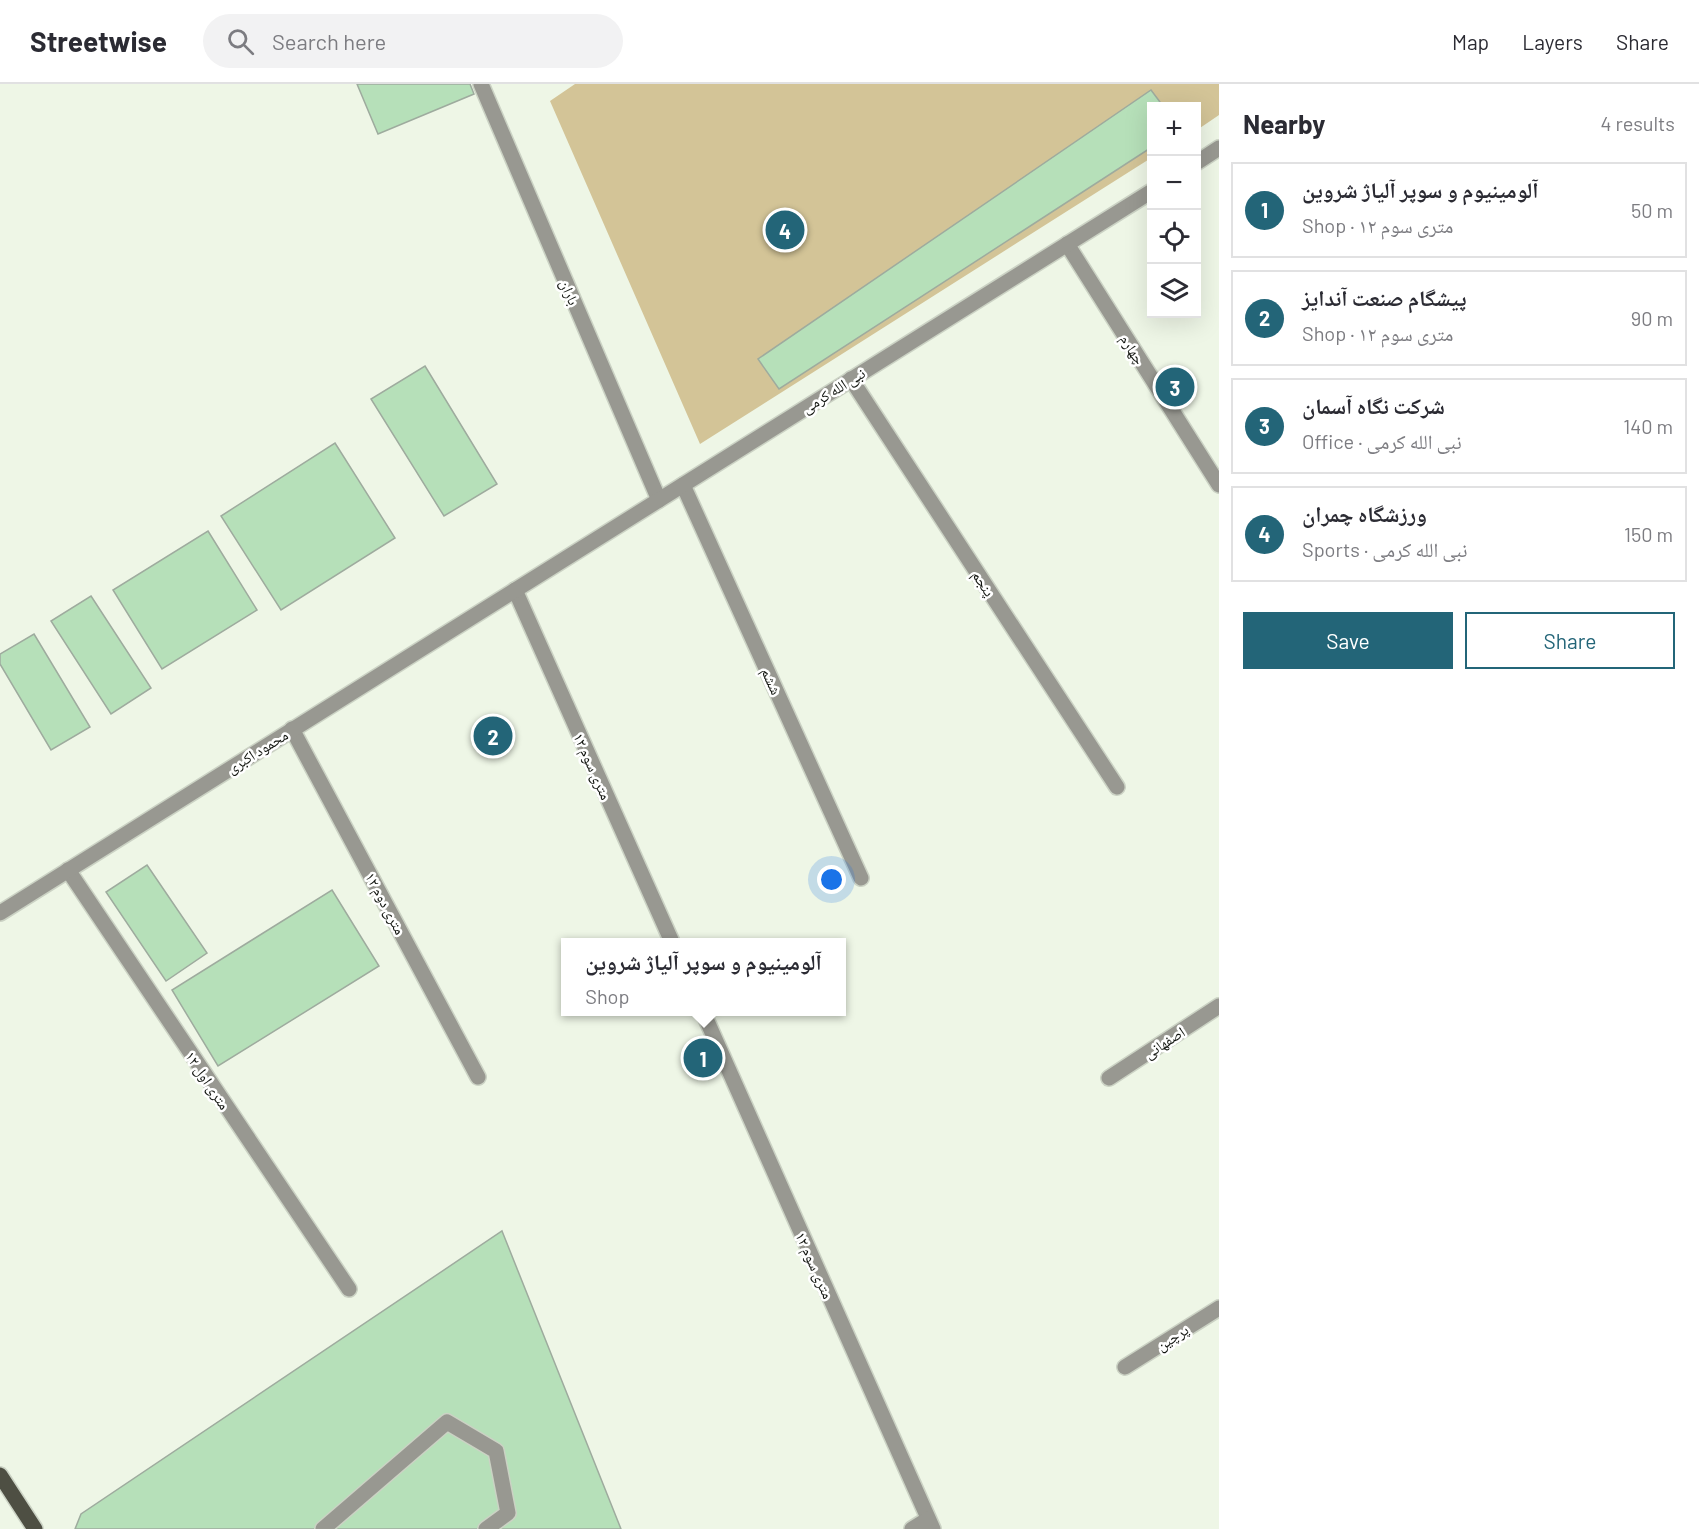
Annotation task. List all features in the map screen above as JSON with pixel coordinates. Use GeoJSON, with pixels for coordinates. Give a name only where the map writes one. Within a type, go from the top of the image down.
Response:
{"type":"FeatureCollection","features":[{"type":"Feature","properties":{"kind":"main road"},"geometry":{"type":"LineString","coordinates":[[0,1475],[35,1529]]}},
{"type":"Feature","properties":{"kind":"street","name":"باران"},"geometry":{"type":"LineString","coordinates":[[481,84],[659,500]]}},
{"type":"Feature","properties":{"kind":"street"},"geometry":{"type":"LineString","coordinates":[[1201,160],[1219,148]]}},
{"type":"Feature","properties":{"kind":"street","name":"نبی الله کرمی"},"geometry":{"type":"LineString","coordinates":[[515,590],[1147,194]]}},
{"type":"Feature","properties":{"kind":"street","name":"چهارم"},"geometry":{"type":"LineString","coordinates":[[1067,244],[1219,485]]}},
{"type":"Feature","properties":{"kind":"street","name":"پنجم"},"geometry":{"type":"LineString","coordinates":[[851,379],[1117,787]]}},
{"type":"Feature","properties":{"kind":"street","name":"ششم"},"geometry":{"type":"LineString","coordinates":[[683,485],[861,878]]}},
{"type":"Feature","properties":{"kind":"street","name":"محمود اکبری"},"geometry":{"type":"LineString","coordinates":[[0,913],[515,590]]}},
{"type":"Feature","properties":{"kind":"street","name":"۱۲ متری سوم"},"geometry":{"type":"LineString","coordinates":[[515,590],[670,938]]}},
{"type":"Feature","properties":{"kind":"street","name":"۱۲ متری دوم"},"geometry":{"type":"LineString","coordinates":[[292,729],[478,1077]]}},
{"type":"Feature","properties":{"kind":"street","name":"۱۲ متری اول"},"geometry":{"type":"LineString","coordinates":[[68,870],[349,1290]]}},
{"type":"Feature","properties":{"kind":"street","name":"اصفهانی"},"geometry":{"type":"LineString","coordinates":[[1109,1078],[1219,1006]]}},
{"type":"Feature","properties":{"kind":"street","name":"۱۲ متری سوم"},"geometry":{"type":"LineString","coordinates":[[704,1016],[931,1524]]}},
{"type":"Feature","properties":{"kind":"street","name":"پرچین"},"geometry":{"type":"LineString","coordinates":[[1125,1367],[1219,1308]]}},
{"type":"Feature","properties":{"kind":"street"},"geometry":{"type":"LineString","coordinates":[[322,1529],[447,1422],[496,1451],[508,1513],[486,1529]]}},
{"type":"Feature","properties":{"kind":"street"},"geometry":{"type":"LineString","coordinates":[[912,1529],[931,1524]]}},
{"type":"Feature","properties":{"kind":"shaded area"},"geometry":{"type":"Polygon","coordinates":[[[575,84],[1219,84],[1219,115],[1201,127],[1201,102],[1147,102],[1147,161],[700,444],[550,101],[575,84]]]}},
{"type":"Feature","properties":{"kind":"building"},"geometry":{"type":"Polygon","coordinates":[[[357,84],[470,84],[474,94],[378,134],[357,84]]]}},
{"type":"Feature","properties":{"kind":"building"},"geometry":{"type":"Polygon","coordinates":[[[1151,90],[1160,102],[1147,102],[1147,150],[779,389],[758,359],[1151,90]]]}},
{"type":"Feature","properties":{"kind":"building"},"geometry":{"type":"Polygon","coordinates":[[[425,366],[497,484],[444,516],[371,399],[425,366]]]}},
{"type":"Feature","properties":{"kind":"building"},"geometry":{"type":"Polygon","coordinates":[[[335,443],[395,538],[281,610],[221,516],[335,443]]]}},
{"type":"Feature","properties":{"kind":"building"},"geometry":{"type":"Polygon","coordinates":[[[208,531],[257,610],[162,669],[113,590],[208,531]]]}},
{"type":"Feature","properties":{"kind":"building"},"geometry":{"type":"Polygon","coordinates":[[[91,596],[151,688],[111,714],[51,621],[91,596]]]}},
{"type":"Feature","properties":{"kind":"building"},"geometry":{"type":"Polygon","coordinates":[[[34,634],[90,727],[51,750],[0,664],[0,654],[34,634]]]}},
{"type":"Feature","properties":{"kind":"building"},"geometry":{"type":"Polygon","coordinates":[[[147,865],[207,953],[166,981],[106,892],[147,865]]]}},
{"type":"Feature","properties":{"kind":"building"},"geometry":{"type":"Polygon","coordinates":[[[332,890],[379,966],[218,1066],[172,990],[332,890]]]}},
{"type":"Feature","properties":{"kind":"building"},"geometry":{"type":"Polygon","coordinates":[[[502,1231],[621,1529],[75,1529],[81,1514],[502,1231]]]}},
{"type":"Feature","properties":{"kind":"place","name":"ورزشگاه چمران"},"geometry":{"type":"Point","coordinates":[785,230]}},
{"type":"Feature","properties":{"kind":"place","name":"شرکت نگاه آسمان"},"geometry":{"type":"Point","coordinates":[1175,387]}},
{"type":"Feature","properties":{"kind":"place","name":"پیشگام صنعت آندایز"},"geometry":{"type":"Point","coordinates":[493,736]}},
{"type":"Feature","properties":{"kind":"place","name":"آلومینیوم و سوپر آلیاژ شروین"},"geometry":{"type":"Point","coordinates":[703,1058]}}]}
